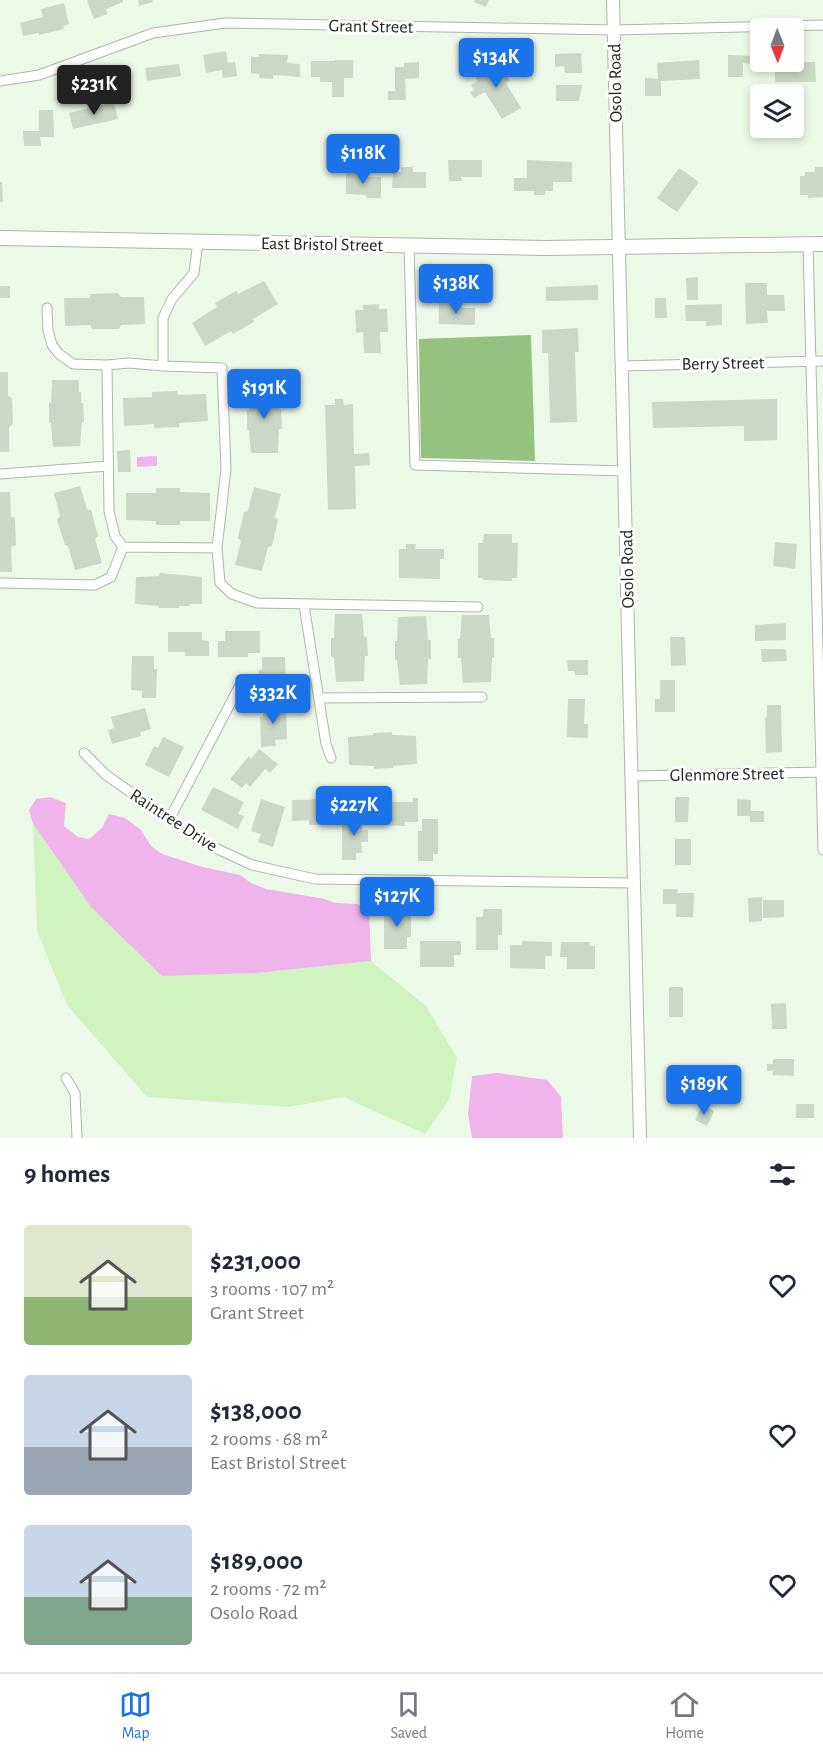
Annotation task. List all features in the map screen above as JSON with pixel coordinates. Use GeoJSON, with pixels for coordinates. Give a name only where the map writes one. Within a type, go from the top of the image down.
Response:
{"type":"FeatureCollection","features":[{"type":"Feature","properties":{"kind":"main road","name":"East Bristol Street"},"geometry":{"type":"LineString","coordinates":[[0,238],[619,248],[823,244]]}},
{"type":"Feature","properties":{"kind":"street","name":"Osolo Road"},"geometry":{"type":"LineString","coordinates":[[613,0],[640,1138]]}},
{"type":"Feature","properties":{"kind":"street","name":"Grant Street"},"geometry":{"type":"LineString","coordinates":[[0,81],[39,75],[153,33],[225,23],[614,30],[823,25]]}},
{"type":"Feature","properties":{"kind":"street"},"geometry":{"type":"LineString","coordinates":[[163,366],[163,318],[172,299],[194,273],[198,241]]}},
{"type":"Feature","properties":{"kind":"street"},"geometry":{"type":"LineString","coordinates":[[808,244],[823,850]]}},
{"type":"Feature","properties":{"kind":"street"},"geometry":{"type":"LineString","coordinates":[[409,246],[415,465],[625,471]]}},
{"type":"Feature","properties":{"kind":"street"},"geometry":{"type":"LineString","coordinates":[[47,308],[48,330],[52,345],[59,354],[73,364],[129,363],[222,368],[226,469],[217,548],[220,583],[232,594],[257,603],[478,607]]}},
{"type":"Feature","properties":{"kind":"street","name":"Berry Street"},"geometry":{"type":"LineString","coordinates":[[622,366],[823,361]]}},
{"type":"Feature","properties":{"kind":"street"},"geometry":{"type":"LineString","coordinates":[[107,365],[109,511],[115,536],[123,547]]}},
{"type":"Feature","properties":{"kind":"street"},"geometry":{"type":"LineString","coordinates":[[0,474],[108,466]]}},
{"type":"Feature","properties":{"kind":"street"},"geometry":{"type":"LineString","coordinates":[[123,547],[217,548]]}},
{"type":"Feature","properties":{"kind":"street"},"geometry":{"type":"LineString","coordinates":[[0,583],[95,585],[111,577],[123,547]]}},
{"type":"Feature","properties":{"kind":"street"},"geometry":{"type":"LineString","coordinates":[[304,605],[326,744],[331,758]]}},
{"type":"Feature","properties":{"kind":"street"},"geometry":{"type":"LineString","coordinates":[[169,820],[239,687]]}},
{"type":"Feature","properties":{"kind":"street"},"geometry":{"type":"LineString","coordinates":[[319,698],[482,697]]}},
{"type":"Feature","properties":{"kind":"street","name":"Raintree Drive"},"geometry":{"type":"LineString","coordinates":[[84,753],[106,775],[200,841],[252,865],[315,879],[634,883]]}},
{"type":"Feature","properties":{"kind":"street","name":"Glenmore Street"},"geometry":{"type":"LineString","coordinates":[[632,776],[822,772]]}},
{"type":"Feature","properties":{"kind":"street"},"geometry":{"type":"LineString","coordinates":[[66,1078],[75,1093],[77,1138]]}},
{"type":"Feature","properties":{"kind":"green space"},"geometry":{"type":"Polygon","coordinates":[[[531,335],[535,461],[421,458],[419,339],[531,335]]]}},
{"type":"Feature","properties":{"kind":"green space"},"geometry":{"type":"Polygon","coordinates":[[[33,824],[91,907],[257,973],[371,961],[426,1006],[457,1058],[449,1100],[425,1134],[343,1097],[289,1107],[147,1097],[67,1005],[37,931],[33,824]]]}},
{"type":"Feature","properties":{"kind":"shaded area"},"geometry":{"type":"Polygon","coordinates":[[[157,456],[157,466],[137,467],[137,457],[157,456]]]}},
{"type":"Feature","properties":{"kind":"shaded area"},"geometry":{"type":"Polygon","coordinates":[[[50,797],[66,803],[64,826],[78,837],[89,839],[102,828],[109,814],[125,818],[141,830],[151,846],[162,854],[203,867],[240,875],[251,883],[266,889],[325,899],[335,903],[357,904],[369,910],[371,961],[257,973],[162,976],[91,907],[33,824],[29,810],[36,799],[50,797]]]}},
{"type":"Feature","properties":{"kind":"shaded area"},"geometry":{"type":"Polygon","coordinates":[[[497,1073],[547,1080],[561,1097],[563,1138],[472,1138],[468,1114],[472,1076],[497,1073]]]}},
{"type":"Feature","properties":{"kind":"building"},"geometry":{"type":"Polygon","coordinates":[[[123,0],[123,2],[106,9],[107,14],[94,19],[87,1],[123,0]]]}},
{"type":"Feature","properties":{"kind":"building"},"geometry":{"type":"Polygon","coordinates":[[[138,0],[152,0],[153,2],[139,6],[138,0]]]}},
{"type":"Feature","properties":{"kind":"building"},"geometry":{"type":"Polygon","coordinates":[[[475,0],[489,0],[486,7],[474,2],[475,0]]]}},
{"type":"Feature","properties":{"kind":"building"},"geometry":{"type":"Polygon","coordinates":[[[64,3],[69,24],[63,26],[64,29],[23,36],[20,23],[43,17],[41,9],[64,3]]]}},
{"type":"Feature","properties":{"kind":"building"},"geometry":{"type":"Polygon","coordinates":[[[226,51],[228,63],[235,62],[237,76],[223,78],[222,70],[206,73],[203,55],[226,51]]]}},
{"type":"Feature","properties":{"kind":"building"},"geometry":{"type":"Polygon","coordinates":[[[581,53],[582,73],[565,73],[564,66],[555,67],[555,54],[581,53]]]}},
{"type":"Feature","properties":{"kind":"building"},"geometry":{"type":"Polygon","coordinates":[[[259,54],[288,55],[287,63],[300,64],[300,77],[273,75],[273,79],[259,78],[259,74],[251,73],[251,57],[258,57],[259,54]]]}},
{"type":"Feature","properties":{"kind":"building"},"geometry":{"type":"Polygon","coordinates":[[[728,55],[750,56],[750,64],[743,63],[743,77],[728,77],[728,55]]]}},
{"type":"Feature","properties":{"kind":"building"},"geometry":{"type":"Polygon","coordinates":[[[497,59],[510,81],[506,83],[521,108],[502,119],[485,92],[474,98],[470,92],[474,90],[471,85],[478,81],[473,74],[497,59]]]}},
{"type":"Feature","properties":{"kind":"building"},"geometry":{"type":"Polygon","coordinates":[[[353,60],[353,78],[344,78],[344,97],[332,97],[332,82],[320,82],[320,77],[311,77],[311,61],[353,60]]]}},
{"type":"Feature","properties":{"kind":"building"},"geometry":{"type":"Polygon","coordinates":[[[699,60],[700,79],[661,81],[661,96],[645,96],[645,78],[658,79],[657,63],[699,60]]]}},
{"type":"Feature","properties":{"kind":"building"},"geometry":{"type":"Polygon","coordinates":[[[419,62],[419,78],[405,79],[406,100],[388,100],[388,91],[395,91],[395,67],[404,67],[404,63],[419,62]]]}},
{"type":"Feature","properties":{"kind":"building"},"geometry":{"type":"Polygon","coordinates":[[[804,62],[815,62],[816,82],[775,82],[775,72],[804,72],[804,62]]]}},
{"type":"Feature","properties":{"kind":"building"},"geometry":{"type":"Polygon","coordinates":[[[179,64],[181,76],[147,81],[145,68],[179,64]]]}},
{"type":"Feature","properties":{"kind":"building"},"geometry":{"type":"Polygon","coordinates":[[[556,85],[582,85],[579,101],[556,101],[556,85]]]}},
{"type":"Feature","properties":{"kind":"building"},"geometry":{"type":"Polygon","coordinates":[[[114,102],[118,119],[73,129],[69,113],[114,102]]]}},
{"type":"Feature","properties":{"kind":"building"},"geometry":{"type":"Polygon","coordinates":[[[39,110],[53,110],[54,137],[40,137],[41,146],[24,146],[23,131],[39,131],[39,110]]]}},
{"type":"Feature","properties":{"kind":"building"},"geometry":{"type":"Polygon","coordinates":[[[448,160],[482,160],[482,177],[461,177],[462,181],[449,181],[448,160]]]}},
{"type":"Feature","properties":{"kind":"building"},"geometry":{"type":"Polygon","coordinates":[[[527,160],[572,162],[572,182],[553,182],[553,191],[545,191],[545,195],[534,195],[534,191],[514,191],[514,178],[527,178],[527,160]]]}},
{"type":"Feature","properties":{"kind":"building"},"geometry":{"type":"Polygon","coordinates":[[[401,167],[413,167],[413,172],[426,172],[426,188],[392,188],[393,172],[401,172],[401,167]]]}},
{"type":"Feature","properties":{"kind":"building"},"geometry":{"type":"Polygon","coordinates":[[[815,167],[823,167],[823,197],[808,198],[808,195],[800,195],[800,176],[805,176],[805,172],[815,172],[815,167]]]}},
{"type":"Feature","properties":{"kind":"building"},"geometry":{"type":"Polygon","coordinates":[[[679,168],[699,182],[677,212],[657,198],[679,168]]]}},
{"type":"Feature","properties":{"kind":"building"},"geometry":{"type":"Polygon","coordinates":[[[346,171],[365,171],[364,177],[381,177],[381,198],[346,194],[346,171]]]}},
{"type":"Feature","properties":{"kind":"building"},"geometry":{"type":"Polygon","coordinates":[[[0,182],[2,182],[3,202],[0,202],[0,182]]]}},
{"type":"Feature","properties":{"kind":"building"},"geometry":{"type":"Polygon","coordinates":[[[698,277],[698,300],[687,300],[686,278],[698,277]]]}},
{"type":"Feature","properties":{"kind":"building"},"geometry":{"type":"Polygon","coordinates":[[[264,281],[278,304],[253,319],[254,322],[233,334],[231,331],[205,346],[192,323],[217,307],[215,303],[236,291],[238,294],[264,281]]]}},
{"type":"Feature","properties":{"kind":"building"},"geometry":{"type":"Polygon","coordinates":[[[745,283],[767,283],[767,295],[784,295],[785,311],[767,311],[768,323],[746,324],[745,283]]]}},
{"type":"Feature","properties":{"kind":"building"},"geometry":{"type":"Polygon","coordinates":[[[598,285],[598,300],[546,301],[546,287],[598,285]]]}},
{"type":"Feature","properties":{"kind":"building"},"geometry":{"type":"Polygon","coordinates":[[[0,286],[10,286],[10,298],[0,298],[0,286]]]}},
{"type":"Feature","properties":{"kind":"building"},"geometry":{"type":"Polygon","coordinates":[[[118,293],[121,297],[144,297],[145,324],[121,325],[119,329],[92,329],[90,325],[65,326],[64,298],[89,298],[91,294],[118,293]]]}},
{"type":"Feature","properties":{"kind":"building"},"geometry":{"type":"Polygon","coordinates":[[[655,298],[666,298],[667,318],[655,318],[655,298]]]}},
{"type":"Feature","properties":{"kind":"building"},"geometry":{"type":"Polygon","coordinates":[[[439,303],[475,308],[475,325],[439,324],[439,303]]]}},
{"type":"Feature","properties":{"kind":"building"},"geometry":{"type":"Polygon","coordinates":[[[379,304],[379,309],[387,309],[388,332],[380,332],[381,353],[364,353],[363,332],[356,333],[355,310],[363,310],[363,305],[379,304]]]}},
{"type":"Feature","properties":{"kind":"building"},"geometry":{"type":"Polygon","coordinates":[[[722,304],[722,325],[706,326],[706,321],[686,321],[685,305],[722,304]]]}},
{"type":"Feature","properties":{"kind":"building"},"geometry":{"type":"Polygon","coordinates":[[[578,328],[579,352],[575,352],[577,422],[550,423],[548,353],[542,353],[542,330],[578,328]]]}},
{"type":"Feature","properties":{"kind":"building"},"geometry":{"type":"Polygon","coordinates":[[[0,372],[8,372],[8,396],[12,398],[13,424],[9,427],[9,452],[0,452],[0,372]]]}},
{"type":"Feature","properties":{"kind":"building"},"geometry":{"type":"Polygon","coordinates":[[[52,380],[79,380],[84,422],[82,422],[80,446],[53,447],[51,423],[49,423],[52,380]]]}},
{"type":"Feature","properties":{"kind":"building"},"geometry":{"type":"Polygon","coordinates":[[[277,386],[282,429],[279,429],[278,453],[251,453],[249,430],[247,430],[250,387],[277,386]]]}},
{"type":"Feature","properties":{"kind":"building"},"geometry":{"type":"Polygon","coordinates":[[[177,391],[178,395],[206,394],[208,421],[179,423],[179,427],[154,428],[154,424],[124,426],[123,398],[152,397],[152,392],[177,391]]]}},
{"type":"Feature","properties":{"kind":"building"},"geometry":{"type":"Polygon","coordinates":[[[335,399],[343,399],[344,405],[353,404],[354,454],[369,453],[370,465],[355,466],[356,509],[328,510],[325,405],[335,405],[335,399]]]}},
{"type":"Feature","properties":{"kind":"building"},"geometry":{"type":"Polygon","coordinates":[[[777,399],[777,440],[744,441],[744,426],[653,428],[652,402],[777,399]]]}},
{"type":"Feature","properties":{"kind":"building"},"geometry":{"type":"Polygon","coordinates":[[[130,450],[131,472],[118,472],[117,451],[130,450]]]}},
{"type":"Feature","properties":{"kind":"building"},"geometry":{"type":"Polygon","coordinates":[[[80,486],[87,509],[91,510],[98,536],[95,539],[102,563],[75,570],[57,520],[60,516],[54,493],[80,486]]]}},
{"type":"Feature","properties":{"kind":"building"},"geometry":{"type":"Polygon","coordinates":[[[254,487],[281,494],[275,517],[278,520],[272,546],[268,547],[262,571],[235,565],[241,541],[238,538],[244,512],[248,511],[254,487]]]}},
{"type":"Feature","properties":{"kind":"building"},"geometry":{"type":"Polygon","coordinates":[[[156,488],[180,488],[180,492],[210,493],[210,521],[180,521],[180,525],[156,525],[156,521],[126,520],[126,493],[156,493],[156,488]]]}},
{"type":"Feature","properties":{"kind":"building"},"geometry":{"type":"Polygon","coordinates":[[[0,492],[10,492],[11,516],[15,518],[16,545],[11,547],[12,572],[0,572],[0,492]]]}},
{"type":"Feature","properties":{"kind":"building"},"geometry":{"type":"Polygon","coordinates":[[[484,534],[512,534],[512,543],[518,543],[517,578],[512,578],[512,581],[478,578],[478,543],[483,543],[484,534]]]}},
{"type":"Feature","properties":{"kind":"building"},"geometry":{"type":"Polygon","coordinates":[[[775,542],[797,544],[795,569],[773,566],[775,542]]]}},
{"type":"Feature","properties":{"kind":"building"},"geometry":{"type":"Polygon","coordinates":[[[406,544],[416,544],[415,549],[444,549],[444,559],[440,559],[440,579],[399,578],[399,549],[406,549],[406,544]]]}},
{"type":"Feature","properties":{"kind":"building"},"geometry":{"type":"Polygon","coordinates":[[[160,573],[202,577],[202,604],[190,604],[190,606],[179,606],[179,608],[159,608],[159,606],[135,604],[136,577],[159,576],[160,573]]]}},
{"type":"Feature","properties":{"kind":"building"},"geometry":{"type":"Polygon","coordinates":[[[335,614],[362,614],[368,656],[365,656],[364,681],[336,682],[334,657],[331,657],[335,614]]]}},
{"type":"Feature","properties":{"kind":"building"},"geometry":{"type":"Polygon","coordinates":[[[462,615],[489,615],[491,638],[494,638],[491,682],[463,683],[461,658],[458,658],[462,615]]]}},
{"type":"Feature","properties":{"kind":"building"},"geometry":{"type":"Polygon","coordinates":[[[426,616],[428,640],[431,640],[427,684],[400,685],[397,660],[395,660],[398,617],[426,616]]]}},
{"type":"Feature","properties":{"kind":"building"},"geometry":{"type":"Polygon","coordinates":[[[786,623],[786,640],[755,641],[755,625],[786,623]]]}},
{"type":"Feature","properties":{"kind":"building"},"geometry":{"type":"Polygon","coordinates":[[[225,631],[260,631],[260,653],[248,653],[248,657],[218,657],[218,641],[225,641],[225,631]]]}},
{"type":"Feature","properties":{"kind":"building"},"geometry":{"type":"Polygon","coordinates":[[[168,632],[202,632],[202,640],[209,641],[209,656],[185,656],[185,652],[168,652],[168,632]]]}},
{"type":"Feature","properties":{"kind":"building"},"geometry":{"type":"Polygon","coordinates":[[[670,637],[685,637],[686,665],[671,666],[670,637]]]}},
{"type":"Feature","properties":{"kind":"building"},"geometry":{"type":"Polygon","coordinates":[[[761,649],[786,649],[787,661],[762,662],[761,649]]]}},
{"type":"Feature","properties":{"kind":"building"},"geometry":{"type":"Polygon","coordinates":[[[132,656],[154,656],[154,669],[157,669],[156,698],[142,698],[142,691],[131,690],[132,656]]]}},
{"type":"Feature","properties":{"kind":"building"},"geometry":{"type":"Polygon","coordinates":[[[262,657],[285,657],[286,691],[274,692],[275,698],[259,699],[259,670],[262,670],[262,657]]]}},
{"type":"Feature","properties":{"kind":"building"},"geometry":{"type":"Polygon","coordinates":[[[567,660],[588,660],[588,675],[575,675],[574,671],[568,671],[567,660]]]}},
{"type":"Feature","properties":{"kind":"building"},"geometry":{"type":"Polygon","coordinates":[[[660,680],[675,680],[675,712],[655,712],[655,699],[660,699],[660,680]]]}},
{"type":"Feature","properties":{"kind":"building"},"geometry":{"type":"Polygon","coordinates":[[[568,699],[585,699],[584,724],[588,724],[588,738],[567,737],[568,699]]]}},
{"type":"Feature","properties":{"kind":"building"},"geometry":{"type":"Polygon","coordinates":[[[286,704],[287,739],[275,740],[276,746],[261,747],[260,717],[263,717],[263,705],[286,704]]]}},
{"type":"Feature","properties":{"kind":"building"},"geometry":{"type":"Polygon","coordinates":[[[767,705],[781,705],[782,752],[766,753],[767,705]]]}},
{"type":"Feature","properties":{"kind":"building"},"geometry":{"type":"Polygon","coordinates":[[[145,708],[151,729],[140,732],[141,736],[112,744],[108,730],[114,728],[111,717],[145,708]]]}},
{"type":"Feature","properties":{"kind":"building"},"geometry":{"type":"Polygon","coordinates":[[[392,732],[392,735],[416,736],[417,764],[374,769],[374,766],[349,765],[348,737],[392,732]]]}},
{"type":"Feature","properties":{"kind":"building"},"geometry":{"type":"Polygon","coordinates":[[[163,737],[184,747],[169,777],[145,765],[154,746],[158,748],[163,737]]]}},
{"type":"Feature","properties":{"kind":"building"},"geometry":{"type":"Polygon","coordinates":[[[259,749],[278,764],[270,773],[265,769],[250,787],[246,783],[242,788],[230,779],[249,756],[251,759],[259,749]]]}},
{"type":"Feature","properties":{"kind":"building"},"geometry":{"type":"Polygon","coordinates":[[[213,787],[244,802],[238,814],[244,816],[238,829],[201,810],[213,787]]]}},
{"type":"Feature","properties":{"kind":"building"},"geometry":{"type":"Polygon","coordinates":[[[675,797],[689,797],[688,822],[675,822],[675,797]]]}},
{"type":"Feature","properties":{"kind":"building"},"geometry":{"type":"Polygon","coordinates":[[[413,798],[418,798],[418,822],[405,822],[405,826],[376,825],[376,810],[383,810],[383,802],[413,802],[413,798]]]}},
{"type":"Feature","properties":{"kind":"building"},"geometry":{"type":"Polygon","coordinates":[[[261,799],[285,807],[273,847],[258,842],[261,834],[251,831],[261,799]]]}},
{"type":"Feature","properties":{"kind":"building"},"geometry":{"type":"Polygon","coordinates":[[[332,799],[332,824],[309,825],[309,820],[292,821],[292,800],[332,799]]]}},
{"type":"Feature","properties":{"kind":"building"},"geometry":{"type":"Polygon","coordinates":[[[737,799],[751,800],[751,811],[764,811],[764,822],[750,822],[750,816],[737,816],[737,799]]]}},
{"type":"Feature","properties":{"kind":"building"},"geometry":{"type":"Polygon","coordinates":[[[347,817],[368,817],[368,824],[362,824],[362,830],[368,830],[368,842],[361,842],[362,853],[356,853],[356,860],[342,860],[342,825],[347,825],[347,817]]]}},
{"type":"Feature","properties":{"kind":"building"},"geometry":{"type":"Polygon","coordinates":[[[422,819],[438,819],[438,854],[433,854],[433,861],[418,861],[418,831],[422,831],[422,819]]]}},
{"type":"Feature","properties":{"kind":"building"},"geometry":{"type":"Polygon","coordinates":[[[675,839],[691,839],[691,865],[675,865],[675,839]]]}},
{"type":"Feature","properties":{"kind":"building"},"geometry":{"type":"Polygon","coordinates":[[[663,889],[678,889],[677,893],[694,893],[693,917],[676,917],[676,904],[663,904],[663,889]]]}},
{"type":"Feature","properties":{"kind":"building"},"geometry":{"type":"Polygon","coordinates":[[[762,897],[762,921],[749,922],[748,898],[762,897]]]}},
{"type":"Feature","properties":{"kind":"building"},"geometry":{"type":"Polygon","coordinates":[[[763,900],[784,900],[784,917],[763,918],[763,900]]]}},
{"type":"Feature","properties":{"kind":"building"},"geometry":{"type":"Polygon","coordinates":[[[384,909],[411,909],[411,937],[407,937],[407,949],[384,949],[384,909]]]}},
{"type":"Feature","properties":{"kind":"building"},"geometry":{"type":"Polygon","coordinates":[[[483,909],[502,909],[502,935],[498,935],[498,950],[476,950],[476,917],[483,917],[483,909]]]}},
{"type":"Feature","properties":{"kind":"building"},"geometry":{"type":"Polygon","coordinates":[[[420,941],[461,941],[461,955],[454,955],[454,967],[420,967],[420,941]]]}},
{"type":"Feature","properties":{"kind":"building"},"geometry":{"type":"Polygon","coordinates":[[[522,941],[552,942],[552,956],[545,956],[545,969],[510,968],[510,945],[522,945],[522,941]]]}},
{"type":"Feature","properties":{"kind":"building"},"geometry":{"type":"Polygon","coordinates":[[[561,942],[590,942],[590,946],[595,946],[595,969],[567,969],[567,957],[560,957],[561,942]]]}},
{"type":"Feature","properties":{"kind":"building"},"geometry":{"type":"Polygon","coordinates":[[[669,987],[683,987],[683,1017],[669,1017],[669,987]]]}},
{"type":"Feature","properties":{"kind":"building"},"geometry":{"type":"Polygon","coordinates":[[[786,1003],[787,1029],[772,1029],[771,1004],[786,1003]]]}},
{"type":"Feature","properties":{"kind":"building"},"geometry":{"type":"Polygon","coordinates":[[[773,1059],[794,1059],[794,1076],[773,1075],[773,1071],[767,1071],[767,1064],[773,1064],[773,1059]]]}},
{"type":"Feature","properties":{"kind":"building"},"geometry":{"type":"Polygon","coordinates":[[[696,1086],[697,1104],[675,1104],[674,1087],[696,1086]]]}},
{"type":"Feature","properties":{"kind":"building"},"geometry":{"type":"Polygon","coordinates":[[[796,1104],[814,1104],[814,1118],[796,1118],[796,1104]]]}},
{"type":"Feature","properties":{"kind":"building"},"geometry":{"type":"Polygon","coordinates":[[[702,1105],[714,1111],[707,1126],[695,1120],[702,1105]]]}}]}
